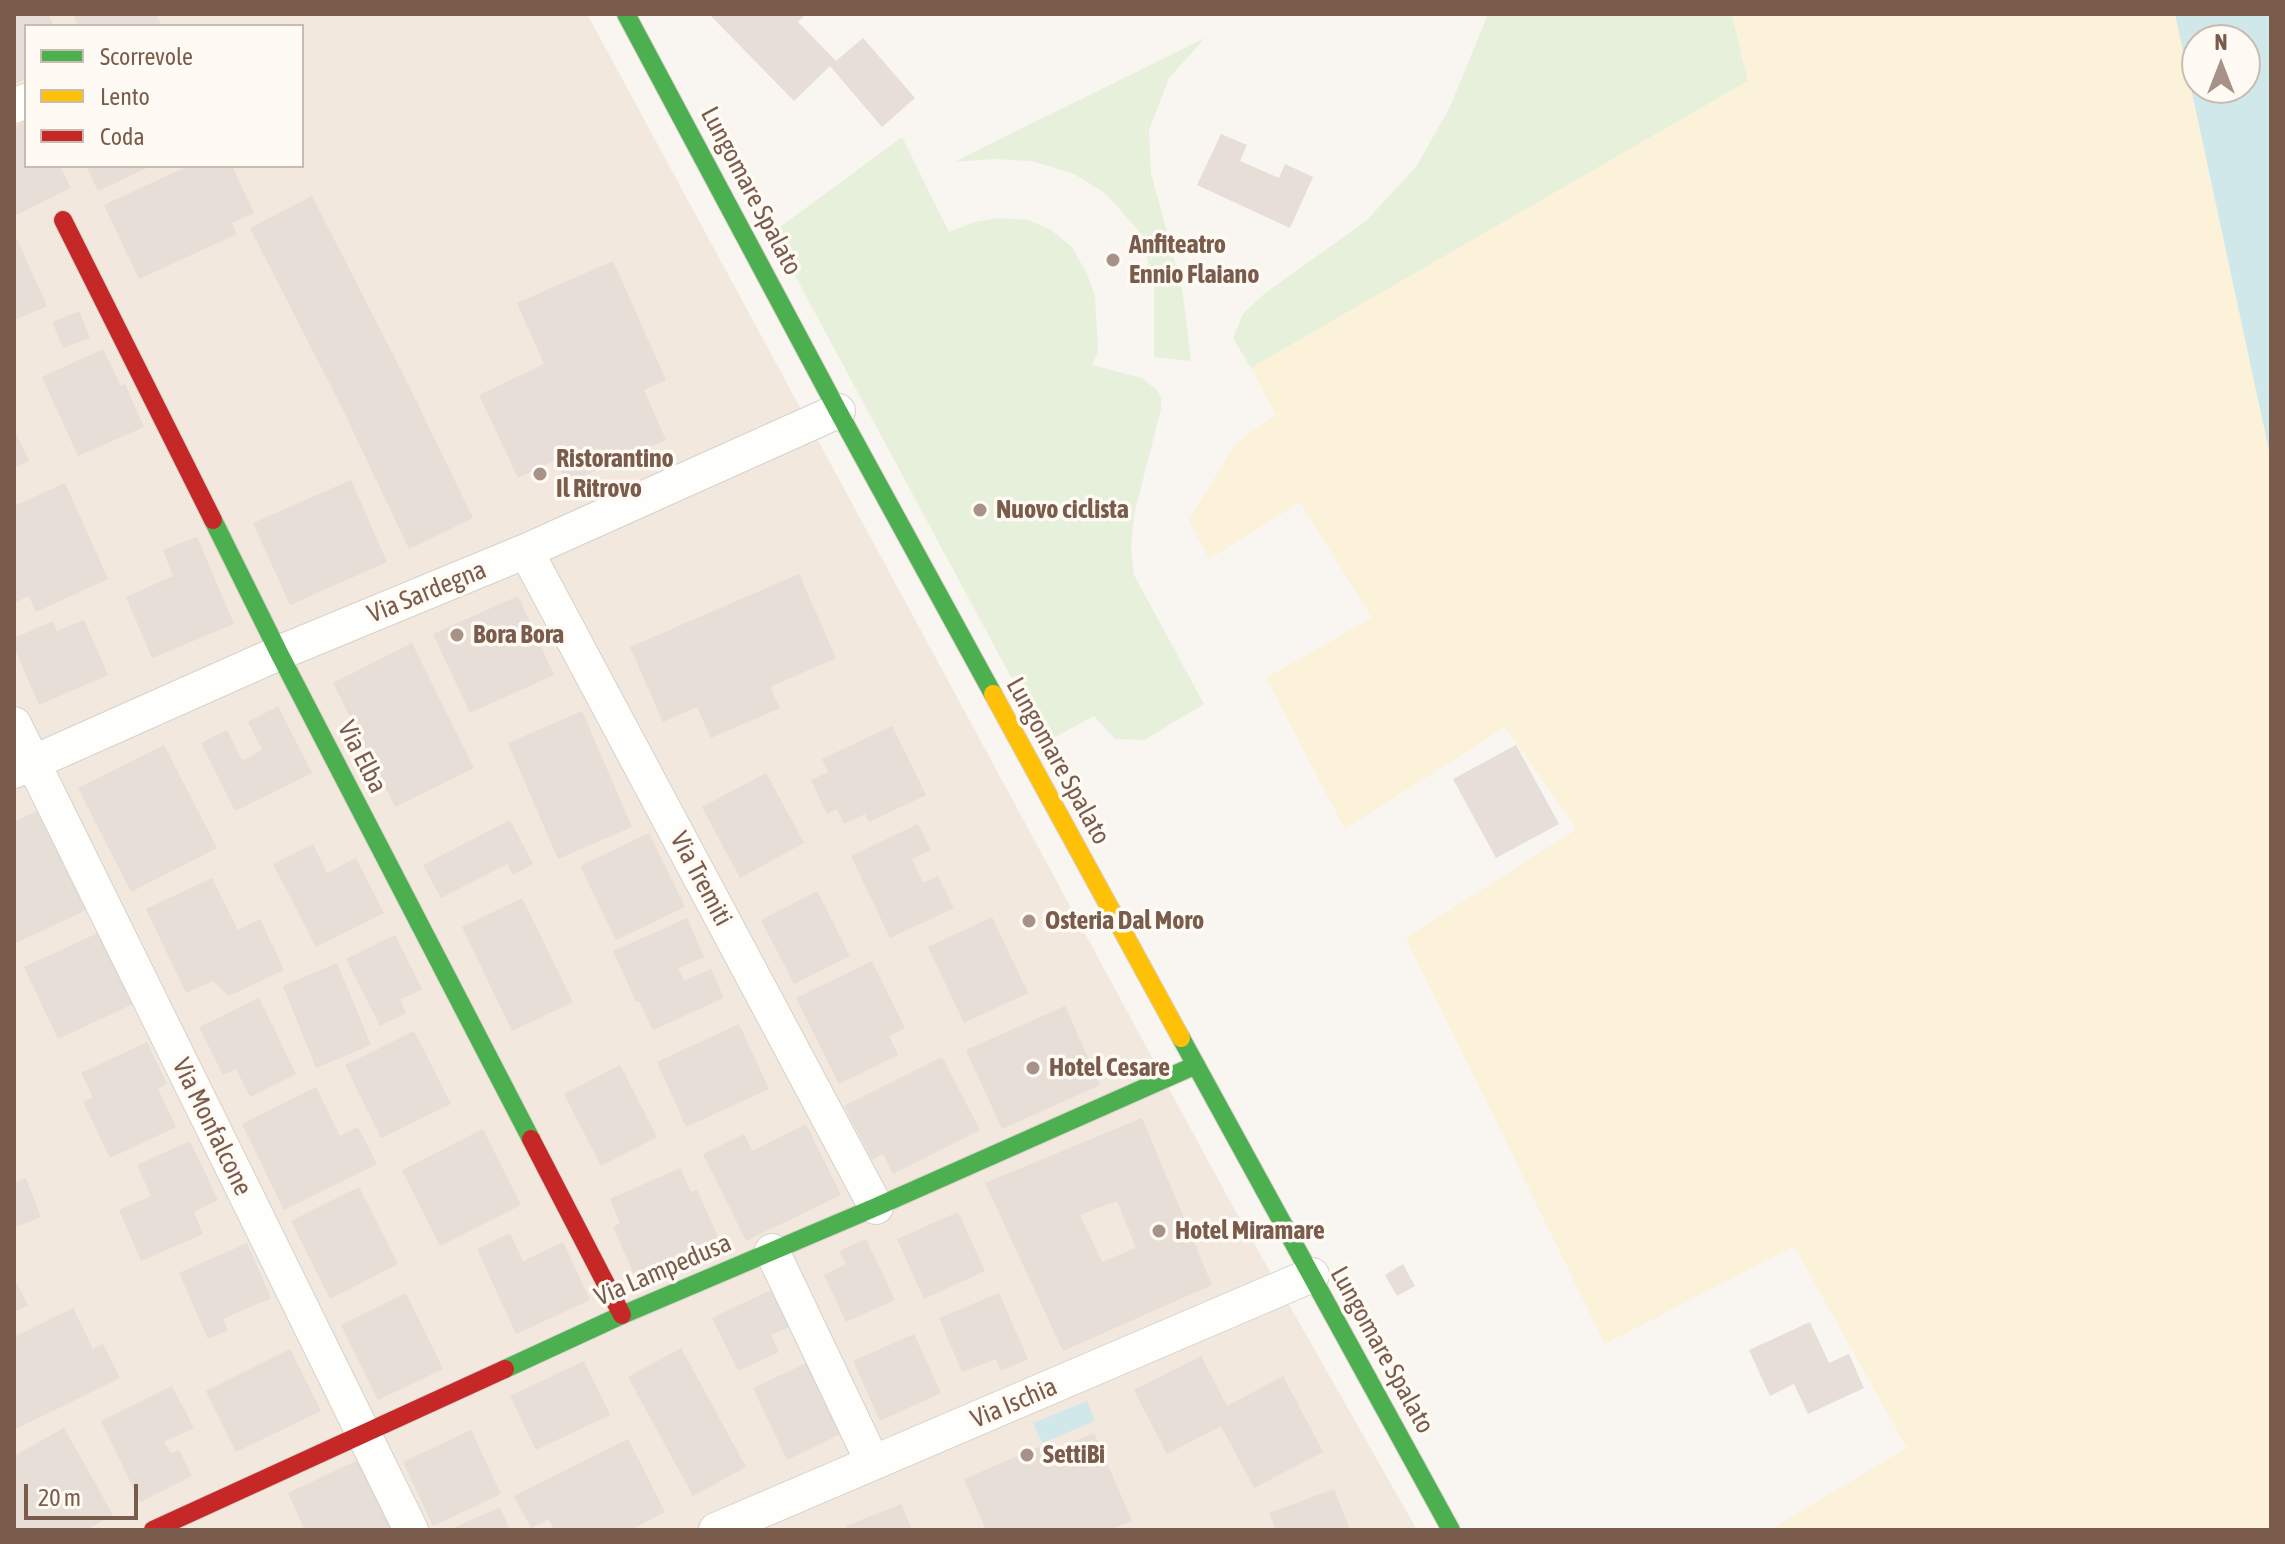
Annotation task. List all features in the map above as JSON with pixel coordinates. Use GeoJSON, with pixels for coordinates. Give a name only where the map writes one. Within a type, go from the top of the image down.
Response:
{"type":"FeatureCollection","features":[{"type":"Feature","properties":{"kind":"street","name":"Lungomare Spalato"},"geometry":{"type":"LineString","coordinates":[[626,14],[838,411],[1451,1530]]}},
{"type":"Feature","properties":{"kind":"street","name":"Via Elba"},"geometry":{"type":"LineString","coordinates":[[63,220],[279,653],[622,1315]]}},
{"type":"Feature","properties":{"kind":"street","name":"Via Sardegna"},"geometry":{"type":"LineString","coordinates":[[23,767],[279,653],[526,551],[838,411]]}},
{"type":"Feature","properties":{"kind":"street","name":"Via Tremiti"},"geometry":{"type":"LineString","coordinates":[[526,551],[876,1207]]}},
{"type":"Feature","properties":{"kind":"street","name":"Via Monfalcone"},"geometry":{"type":"LineString","coordinates":[[14,724],[23,767],[411,1530]]}},
{"type":"Feature","properties":{"kind":"street","name":"Via Lampedusa"},"geometry":{"type":"LineString","coordinates":[[153,1530],[622,1315],[876,1207],[1196,1065]]}},
{"type":"Feature","properties":{"kind":"street"},"geometry":{"type":"LineString","coordinates":[[772,1251],[873,1463]]}},
{"type":"Feature","properties":{"kind":"street","name":"Via Ischia"},"geometry":{"type":"LineString","coordinates":[[716,1530],[1312,1275]]}},
{"type":"Feature","properties":{"kind":"shaded area"},"geometry":{"type":"Polygon","coordinates":[[[14,14],[587,14],[1226,1194],[1417,1530],[14,1530],[14,14]]]}},
{"type":"Feature","properties":{"kind":"green space"},"geometry":{"type":"Polygon","coordinates":[[[1488,14],[1732,14],[1748,81],[1251,368],[1233,338],[1243,314],[1264,294],[1366,221],[1416,167],[1450,107],[1488,14]]]}},
{"type":"Feature","properties":{"kind":"green space"},"geometry":{"type":"Polygon","coordinates":[[[1205,38],[1169,78],[1149,130],[1151,173],[1182,289],[1191,361],[1154,357],[1154,280],[1138,230],[1105,193],[1074,174],[1032,161],[995,159],[954,162],[1205,38]]]}},
{"type":"Feature","properties":{"kind":"green space"},"geometry":{"type":"Polygon","coordinates":[[[902,137],[949,232],[974,222],[999,218],[1028,220],[1051,230],[1072,247],[1095,296],[1098,351],[1092,365],[1142,378],[1158,391],[1161,409],[1134,515],[1131,547],[1134,575],[1204,704],[1144,740],[1115,739],[1094,716],[1046,742],[772,233],[902,137]]]}},
{"type":"Feature","properties":{"kind":"sand"},"geometry":{"type":"Polygon","coordinates":[[[1732,14],[2175,14],[2181,42],[2181,104],[2194,104],[2271,460],[2271,1530],[1769,1530],[1907,1448],[1794,1246],[1605,1344],[1406,938],[1577,829],[1505,727],[1345,829],[1266,678],[1372,618],[1300,502],[1209,559],[1189,520],[1236,443],[1276,415],[1251,368],[1748,81],[1732,14]]]}},
{"type":"Feature","properties":{"kind":"water"},"geometry":{"type":"Polygon","coordinates":[[[2175,14],[2271,14],[2271,460],[2194,104],[2261,104],[2261,24],[2181,24],[2181,42],[2175,14]]]}},
{"type":"Feature","properties":{"kind":"water"},"geometry":{"type":"Polygon","coordinates":[[[1087,1401],[1095,1421],[1042,1443],[1033,1423],[1087,1401]]]}},
{"type":"Feature","properties":{"kind":"building"},"geometry":{"type":"Polygon","coordinates":[[[14,14],[48,14],[53,24],[24,24],[24,80],[14,84],[14,14]]]}},
{"type":"Feature","properties":{"kind":"building"},"geometry":{"type":"Polygon","coordinates":[[[73,14],[156,14],[161,24],[77,24],[73,14]]]}},
{"type":"Feature","properties":{"kind":"building"},"geometry":{"type":"Polygon","coordinates":[[[709,14],[806,14],[798,22],[836,61],[863,38],[915,98],[882,127],[830,66],[794,101],[709,14]]]}},
{"type":"Feature","properties":{"kind":"building"},"geometry":{"type":"Polygon","coordinates":[[[24,122],[24,168],[61,168],[71,188],[14,216],[14,127],[24,122]]]}},
{"type":"Feature","properties":{"kind":"building"},"geometry":{"type":"Polygon","coordinates":[[[1221,134],[1247,145],[1240,161],[1279,178],[1285,164],[1313,177],[1290,228],[1197,185],[1221,134]]]}},
{"type":"Feature","properties":{"kind":"building"},"geometry":{"type":"Polygon","coordinates":[[[87,168],[147,168],[98,191],[87,168]]]}},
{"type":"Feature","properties":{"kind":"building"},"geometry":{"type":"Polygon","coordinates":[[[184,168],[233,168],[254,213],[232,223],[237,234],[139,279],[104,205],[184,168]]]}},
{"type":"Feature","properties":{"kind":"building"},"geometry":{"type":"Polygon","coordinates":[[[312,196],[473,518],[409,549],[343,410],[250,228],[312,196]]]}},
{"type":"Feature","properties":{"kind":"building"},"geometry":{"type":"Polygon","coordinates":[[[17,239],[47,306],[14,320],[14,240],[17,239]]]}},
{"type":"Feature","properties":{"kind":"building"},"geometry":{"type":"Polygon","coordinates":[[[613,261],[666,380],[644,390],[666,440],[567,483],[556,460],[518,478],[479,395],[544,364],[517,303],[613,261]]]}},
{"type":"Feature","properties":{"kind":"building"},"geometry":{"type":"Polygon","coordinates":[[[79,311],[90,338],[63,348],[52,322],[79,311]]]}},
{"type":"Feature","properties":{"kind":"building"},"geometry":{"type":"Polygon","coordinates":[[[103,349],[121,386],[125,384],[144,427],[78,456],[42,377],[103,349]]]}},
{"type":"Feature","properties":{"kind":"building"},"geometry":{"type":"Polygon","coordinates":[[[14,429],[29,461],[14,468],[14,429]]]}},
{"type":"Feature","properties":{"kind":"building"},"geometry":{"type":"Polygon","coordinates":[[[351,480],[387,562],[290,605],[253,523],[351,480]]]}},
{"type":"Feature","properties":{"kind":"building"},"geometry":{"type":"Polygon","coordinates":[[[65,483],[108,579],[36,612],[29,596],[14,603],[14,506],[65,483]]]}},
{"type":"Feature","properties":{"kind":"building"},"geometry":{"type":"Polygon","coordinates":[[[197,537],[234,624],[152,658],[126,597],[173,576],[163,550],[197,537]]]}},
{"type":"Feature","properties":{"kind":"building"},"geometry":{"type":"Polygon","coordinates":[[[799,574],[836,658],[770,687],[780,708],[711,738],[697,707],[663,722],[630,647],[799,574]]]}},
{"type":"Feature","properties":{"kind":"building"},"geometry":{"type":"Polygon","coordinates":[[[518,596],[554,675],[470,713],[433,634],[518,596]]]}},
{"type":"Feature","properties":{"kind":"building"},"geometry":{"type":"Polygon","coordinates":[[[84,620],[108,675],[39,705],[14,647],[14,638],[53,621],[57,631],[84,620]]]}},
{"type":"Feature","properties":{"kind":"building"},"geometry":{"type":"Polygon","coordinates":[[[412,643],[474,768],[395,807],[333,683],[412,643]]]}},
{"type":"Feature","properties":{"kind":"building"},"geometry":{"type":"Polygon","coordinates":[[[278,706],[312,773],[235,811],[201,743],[227,730],[242,761],[262,750],[248,722],[278,706]]]}},
{"type":"Feature","properties":{"kind":"building"},"geometry":{"type":"Polygon","coordinates":[[[582,711],[632,827],[558,859],[508,743],[582,711]]]}},
{"type":"Feature","properties":{"kind":"building"},"geometry":{"type":"Polygon","coordinates":[[[892,726],[926,795],[869,822],[865,814],[844,824],[837,809],[827,814],[811,780],[828,772],[822,759],[892,726]]]}},
{"type":"Feature","properties":{"kind":"building"},"geometry":{"type":"Polygon","coordinates":[[[164,745],[217,848],[131,892],[78,788],[164,745]]]}},
{"type":"Feature","properties":{"kind":"building"},"geometry":{"type":"Polygon","coordinates":[[[1516,745],[1559,824],[1496,858],[1453,779],[1516,745]]]}},
{"type":"Feature","properties":{"kind":"building"},"geometry":{"type":"Polygon","coordinates":[[[766,773],[804,843],[740,878],[702,807],[766,773]]]}},
{"type":"Feature","properties":{"kind":"building"},"geometry":{"type":"Polygon","coordinates":[[[47,806],[95,906],[14,944],[14,822],[47,806]]]}},
{"type":"Feature","properties":{"kind":"building"},"geometry":{"type":"Polygon","coordinates":[[[510,820],[533,864],[513,875],[507,864],[441,898],[423,865],[510,820]]]}},
{"type":"Feature","properties":{"kind":"building"},"geometry":{"type":"Polygon","coordinates":[[[918,824],[931,850],[912,859],[923,883],[938,876],[954,908],[890,938],[851,856],[918,824]]]}},
{"type":"Feature","properties":{"kind":"building"},"geometry":{"type":"Polygon","coordinates":[[[649,833],[685,907],[616,940],[580,866],[649,833]]]}},
{"type":"Feature","properties":{"kind":"building"},"geometry":{"type":"Polygon","coordinates":[[[313,844],[327,873],[356,858],[384,913],[316,947],[273,864],[313,844]]]}},
{"type":"Feature","properties":{"kind":"building"},"geometry":{"type":"Polygon","coordinates":[[[212,878],[238,930],[260,919],[284,970],[229,996],[213,981],[186,993],[146,909],[212,878]]]}},
{"type":"Feature","properties":{"kind":"building"},"geometry":{"type":"Polygon","coordinates":[[[817,891],[850,956],[794,984],[761,920],[817,891]]]}},
{"type":"Feature","properties":{"kind":"building"},"geometry":{"type":"Polygon","coordinates":[[[522,898],[573,1002],[512,1031],[462,927],[522,898]]]}},
{"type":"Feature","properties":{"kind":"building"},"geometry":{"type":"Polygon","coordinates":[[[992,917],[1028,993],[964,1023],[928,947],[992,917]]]}},
{"type":"Feature","properties":{"kind":"building"},"geometry":{"type":"Polygon","coordinates":[[[687,918],[704,957],[678,968],[684,981],[711,969],[724,998],[653,1030],[639,1001],[636,1002],[613,951],[687,918]]]}},
{"type":"Feature","properties":{"kind":"building"},"geometry":{"type":"Polygon","coordinates":[[[100,932],[133,1004],[58,1039],[24,967],[100,932]]]}},
{"type":"Feature","properties":{"kind":"building"},"geometry":{"type":"Polygon","coordinates":[[[395,935],[422,989],[400,1000],[406,1013],[380,1026],[346,959],[395,935]]]}},
{"type":"Feature","properties":{"kind":"building"},"geometry":{"type":"Polygon","coordinates":[[[872,961],[905,1028],[889,1036],[898,1055],[839,1084],[796,998],[872,961]]]}},
{"type":"Feature","properties":{"kind":"building"},"geometry":{"type":"Polygon","coordinates":[[[337,963],[371,1045],[316,1068],[283,986],[337,963]]]}},
{"type":"Feature","properties":{"kind":"building"},"geometry":{"type":"Polygon","coordinates":[[[259,998],[296,1074],[250,1097],[236,1069],[223,1075],[199,1027],[259,998]]]}},
{"type":"Feature","properties":{"kind":"building","name":"Hotel Cesare"},"geometry":{"type":"Polygon","coordinates":[[[1065,1006],[1100,1085],[1002,1129],[966,1050],[1065,1006]]]}},
{"type":"Feature","properties":{"kind":"building"},"geometry":{"type":"Polygon","coordinates":[[[739,1024],[769,1089],[686,1127],[657,1062],[739,1024]]]}},
{"type":"Feature","properties":{"kind":"building"},"geometry":{"type":"Polygon","coordinates":[[[414,1031],[451,1104],[381,1138],[345,1065],[414,1031]]]}},
{"type":"Feature","properties":{"kind":"building"},"geometry":{"type":"Polygon","coordinates":[[[147,1042],[167,1084],[158,1089],[176,1127],[110,1158],[83,1102],[93,1097],[81,1073],[147,1042]]]}},
{"type":"Feature","properties":{"kind":"building"},"geometry":{"type":"Polygon","coordinates":[[[942,1057],[980,1130],[893,1174],[883,1154],[872,1160],[844,1106],[942,1057]]]}},
{"type":"Feature","properties":{"kind":"building"},"geometry":{"type":"Polygon","coordinates":[[[620,1065],[657,1137],[601,1166],[564,1094],[620,1065]]]}},
{"type":"Feature","properties":{"kind":"building"},"geometry":{"type":"Polygon","coordinates":[[[316,1087],[340,1136],[358,1127],[377,1164],[284,1210],[242,1124],[316,1087]]]}},
{"type":"Feature","properties":{"kind":"building","name":"Hotel Miramare"},"geometry":{"type":"Polygon","coordinates":[[[1142,1118],[1212,1285],[1063,1351],[985,1183],[1142,1118]],[[1117,1201],[1080,1215],[1102,1262],[1136,1248],[1117,1201]]]}},
{"type":"Feature","properties":{"kind":"building"},"geometry":{"type":"Polygon","coordinates":[[[806,1124],[841,1195],[746,1241],[703,1154],[744,1134],[752,1151],[806,1124]]]}},
{"type":"Feature","properties":{"kind":"building"},"geometry":{"type":"Polygon","coordinates":[[[483,1129],[521,1205],[440,1246],[402,1170],[483,1129]]]}},
{"type":"Feature","properties":{"kind":"building"},"geometry":{"type":"Polygon","coordinates":[[[190,1141],[218,1200],[194,1212],[203,1234],[141,1261],[119,1210],[151,1196],[137,1165],[190,1141]]]}},
{"type":"Feature","properties":{"kind":"building"},"geometry":{"type":"Polygon","coordinates":[[[680,1168],[691,1192],[697,1190],[724,1250],[640,1287],[613,1227],[620,1223],[610,1199],[680,1168]]]}},
{"type":"Feature","properties":{"kind":"building"},"geometry":{"type":"Polygon","coordinates":[[[26,1178],[41,1217],[14,1228],[14,1183],[26,1178]]]}},
{"type":"Feature","properties":{"kind":"building"},"geometry":{"type":"Polygon","coordinates":[[[359,1187],[398,1264],[330,1299],[291,1221],[359,1187]]]}},
{"type":"Feature","properties":{"kind":"building"},"geometry":{"type":"Polygon","coordinates":[[[958,1212],[985,1271],[924,1299],[897,1239],[958,1212]]]}},
{"type":"Feature","properties":{"kind":"building"},"geometry":{"type":"Polygon","coordinates":[[[510,1233],[523,1261],[563,1242],[590,1300],[516,1334],[477,1249],[510,1233]]]}},
{"type":"Feature","properties":{"kind":"building"},"geometry":{"type":"Polygon","coordinates":[[[866,1239],[895,1300],[846,1322],[824,1275],[846,1264],[839,1251],[866,1239]]]}},
{"type":"Feature","properties":{"kind":"building"},"geometry":{"type":"Polygon","coordinates":[[[247,1243],[271,1298],[223,1319],[228,1330],[208,1339],[179,1273],[247,1243]]]}},
{"type":"Feature","properties":{"kind":"building"},"geometry":{"type":"Polygon","coordinates":[[[1403,1264],[1415,1286],[1397,1296],[1385,1275],[1403,1264]]]}},
{"type":"Feature","properties":{"kind":"building"},"geometry":{"type":"Polygon","coordinates":[[[14,1278],[28,1305],[14,1312],[14,1278]]]}},
{"type":"Feature","properties":{"kind":"building"},"geometry":{"type":"Polygon","coordinates":[[[781,1285],[800,1322],[771,1335],[779,1352],[738,1371],[712,1318],[781,1285]]]}},
{"type":"Feature","properties":{"kind":"building"},"geometry":{"type":"Polygon","coordinates":[[[406,1293],[443,1369],[378,1400],[341,1325],[406,1293]]]}},
{"type":"Feature","properties":{"kind":"building"},"geometry":{"type":"Polygon","coordinates":[[[999,1293],[1028,1359],[1001,1371],[996,1359],[962,1372],[939,1318],[999,1293]]]}},
{"type":"Feature","properties":{"kind":"building"},"geometry":{"type":"Polygon","coordinates":[[[73,1308],[93,1349],[103,1344],[120,1378],[14,1430],[14,1337],[73,1308]]]}},
{"type":"Feature","properties":{"kind":"building"},"geometry":{"type":"Polygon","coordinates":[[[1810,1322],[1829,1363],[1849,1354],[1864,1388],[1808,1414],[1794,1384],[1770,1396],[1749,1350],[1810,1322]]]}},
{"type":"Feature","properties":{"kind":"building"},"geometry":{"type":"Polygon","coordinates":[[[914,1334],[941,1393],[880,1421],[853,1361],[914,1334]]]}},
{"type":"Feature","properties":{"kind":"building"},"geometry":{"type":"Polygon","coordinates":[[[681,1348],[746,1467],[693,1496],[628,1377],[681,1348]]]}},
{"type":"Feature","properties":{"kind":"building"},"geometry":{"type":"Polygon","coordinates":[[[290,1349],[321,1411],[236,1452],[206,1391],[290,1349]]]}},
{"type":"Feature","properties":{"kind":"building"},"geometry":{"type":"Polygon","coordinates":[[[1201,1356],[1227,1406],[1283,1376],[1323,1452],[1254,1488],[1221,1426],[1167,1454],[1134,1390],[1201,1356]]]}},
{"type":"Feature","properties":{"kind":"building"},"geometry":{"type":"Polygon","coordinates":[[[815,1359],[849,1430],[787,1460],[753,1388],[815,1359]]]}},
{"type":"Feature","properties":{"kind":"building"},"geometry":{"type":"Polygon","coordinates":[[[584,1361],[610,1415],[536,1450],[510,1396],[584,1361]]]}},
{"type":"Feature","properties":{"kind":"building"},"geometry":{"type":"Polygon","coordinates":[[[172,1386],[194,1428],[164,1442],[171,1453],[179,1450],[192,1476],[140,1502],[101,1421],[172,1386]]]}},
{"type":"Feature","properties":{"kind":"building"},"geometry":{"type":"Polygon","coordinates":[[[64,1428],[113,1515],[86,1530],[16,1530],[14,1456],[64,1428]]]}},
{"type":"Feature","properties":{"kind":"building"},"geometry":{"type":"Polygon","coordinates":[[[471,1430],[501,1494],[433,1526],[403,1462],[471,1430]]]}},
{"type":"Feature","properties":{"kind":"building"},"geometry":{"type":"Polygon","coordinates":[[[1094,1433],[1132,1521],[1110,1530],[986,1530],[964,1479],[1048,1443],[1051,1452],[1094,1433]]]}},
{"type":"Feature","properties":{"kind":"building"},"geometry":{"type":"Polygon","coordinates":[[[628,1439],[665,1512],[631,1530],[554,1530],[549,1519],[531,1528],[514,1496],[628,1439]]]}},
{"type":"Feature","properties":{"kind":"building"},"geometry":{"type":"Polygon","coordinates":[[[358,1460],[392,1530],[305,1530],[288,1493],[358,1460]]]}},
{"type":"Feature","properties":{"kind":"building"},"geometry":{"type":"Polygon","coordinates":[[[1334,1489],[1350,1530],[1276,1530],[1269,1513],[1334,1489]]]}},
{"type":"Feature","properties":{"kind":"building"},"geometry":{"type":"Polygon","coordinates":[[[901,1504],[912,1530],[848,1530],[846,1526],[901,1504]]]}},
{"type":"Feature","properties":{"kind":"building"},"geometry":{"type":"Polygon","coordinates":[[[500,1507],[510,1530],[449,1530],[500,1507]]]}},
{"type":"Feature","properties":{"kind":"traffic: fast"},"geometry":{"type":"LineString","coordinates":[[626,14],[993,694]]}},
{"type":"Feature","properties":{"kind":"traffic: fast"},"geometry":{"type":"LineString","coordinates":[[213,520],[531,1139]]}},
{"type":"Feature","properties":{"kind":"traffic: fast"},"geometry":{"type":"LineString","coordinates":[[1181,1038],[1451,1530]]}},
{"type":"Feature","properties":{"kind":"traffic: fast"},"geometry":{"type":"LineString","coordinates":[[505,1369],[1196,1065]]}},
{"type":"Feature","properties":{"kind":"traffic: slow"},"geometry":{"type":"LineString","coordinates":[[993,694],[1181,1038]]}},
{"type":"Feature","properties":{"kind":"traffic: jam"},"geometry":{"type":"LineString","coordinates":[[63,220],[213,520]]}},
{"type":"Feature","properties":{"kind":"traffic: jam"},"geometry":{"type":"LineString","coordinates":[[531,1139],[622,1315]]}},
{"type":"Feature","properties":{"kind":"traffic: jam"},"geometry":{"type":"LineString","coordinates":[[153,1530],[505,1369]]}},
{"type":"Feature","properties":{"kind":"place","name":"Anfiteatro Ennio Flaiano"},"geometry":{"type":"Point","coordinates":[1113,260]}},
{"type":"Feature","properties":{"kind":"place","name":"Ristorantino Il Ritrovo"},"geometry":{"type":"Point","coordinates":[540,474]}},
{"type":"Feature","properties":{"kind":"place","name":"Nuovo ciclista"},"geometry":{"type":"Point","coordinates":[980,510]}},
{"type":"Feature","properties":{"kind":"place","name":"Bora Bora"},"geometry":{"type":"Point","coordinates":[457,635]}},
{"type":"Feature","properties":{"kind":"place","name":"Osteria Dal Moro"},"geometry":{"type":"Point","coordinates":[1029,921]}},
{"type":"Feature","properties":{"kind":"place","name":"Hotel Cesare"},"geometry":{"type":"Point","coordinates":[1033,1068]}},
{"type":"Feature","properties":{"kind":"place","name":"Hotel Miramare"},"geometry":{"type":"Point","coordinates":[1159,1231]}},
{"type":"Feature","properties":{"kind":"place","name":"SettiBi"},"geometry":{"type":"Point","coordinates":[1027,1455]}}]}
